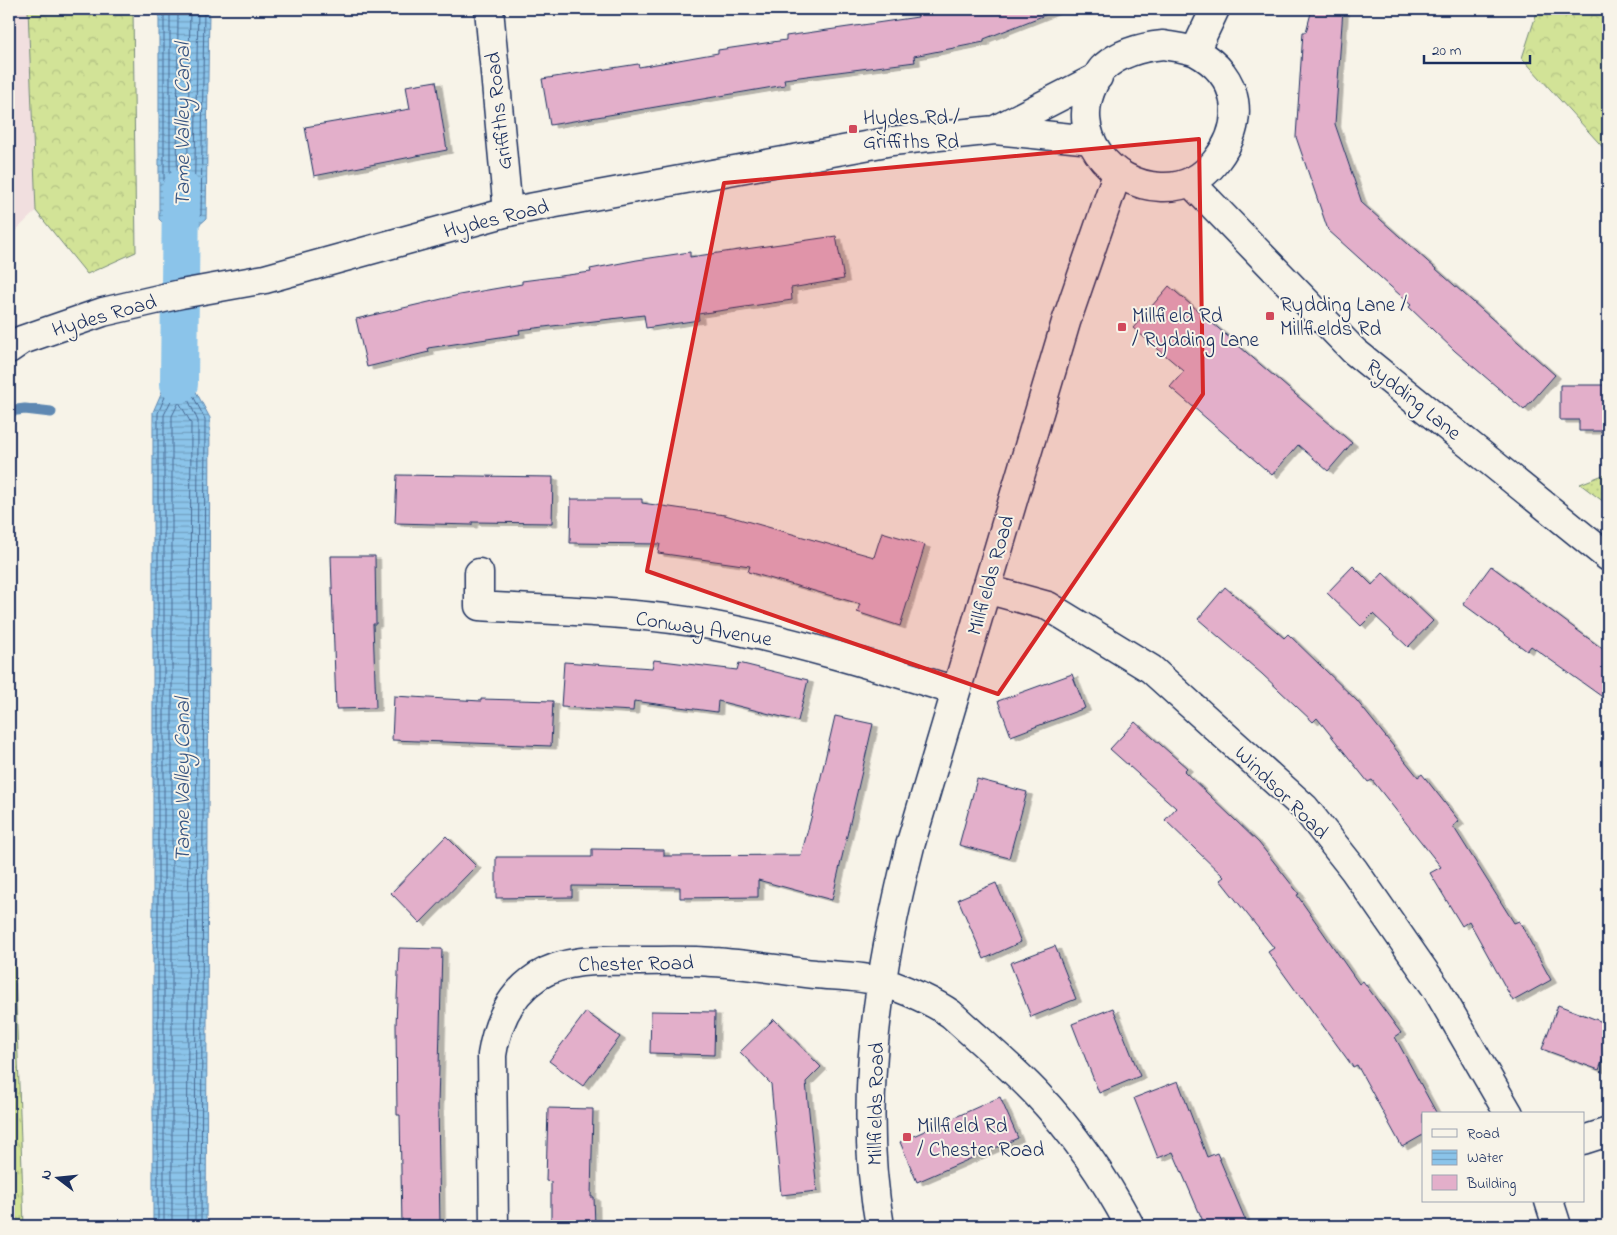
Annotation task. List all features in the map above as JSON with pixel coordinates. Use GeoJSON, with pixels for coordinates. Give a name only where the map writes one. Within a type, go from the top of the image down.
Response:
{"type":"FeatureCollection","features":[{"type":"Feature","properties":{"kind":"street","name":"Griffiths Road"},"geometry":{"type":"LineString","coordinates":[[489,9],[508,212]]}},
{"type":"Feature","properties":{"kind":"street"},"geometry":{"type":"LineString","coordinates":[[1195,51],[1215,9]]}},
{"type":"Feature","properties":{"kind":"street","name":"Hydes Road"},"geometry":{"type":"LineString","coordinates":[[1163,45],[1195,51],[1211,62],[1225,78],[1233,93],[1236,108],[1232,138],[1207,170],[1191,183],[1167,187],[1145,186],[1117,174],[1098,153],[1091,140],[1087,104],[1098,77],[1102,68],[1120,56],[1143,47],[1163,45]]}},
{"type":"Feature","properties":{"kind":"street","name":"Hydes Road"},"geometry":{"type":"LineString","coordinates":[[995,130],[1098,77]]}},
{"type":"Feature","properties":{"kind":"street","name":"Hydes Road"},"geometry":{"type":"LineString","coordinates":[[9,349],[22,340],[103,312],[181,294],[265,280],[508,212],[892,141],[995,130],[1091,140]]}},
{"type":"Feature","properties":{"kind":"street","name":"Millfields Road"},"geometry":{"type":"LineString","coordinates":[[880,1226],[872,1152],[871,1098],[881,982],[892,916],[910,846],[1066,322],[1117,174]]}},
{"type":"Feature","properties":{"kind":"street","name":"Rydding Lane"},"geometry":{"type":"LineString","coordinates":[[1191,183],[1354,351],[1608,558]]}},
{"type":"Feature","properties":{"kind":"street","name":"Conway Avenue"},"geometry":{"type":"LineString","coordinates":[[478,573],[479,606],[626,615],[708,624],[787,641],[956,691]]}},
{"type":"Feature","properties":{"kind":"street","name":"Windsor Road"},"geometry":{"type":"LineString","coordinates":[[986,589],[1048,606],[1151,669],[1305,808],[1354,870],[1436,988],[1507,1112]]}},
{"type":"Feature","properties":{"kind":"street","name":"Chester Road"},"geometry":{"type":"LineString","coordinates":[[494,1226],[492,1055],[495,1037],[510,1003],[522,989],[538,976],[557,967],[577,962],[714,962],[881,982]]}},
{"type":"Feature","properties":{"kind":"street"},"geometry":{"type":"LineString","coordinates":[[881,982],[924,998],[951,1014],[1035,1092],[1070,1133],[1101,1177],[1130,1226]]}},
{"type":"Feature","properties":{"kind":"street"},"geometry":{"type":"LineString","coordinates":[[1584,1140],[1608,1132]]}},
{"type":"Feature","properties":{"kind":"street"},"geometry":{"type":"LineString","coordinates":[[1548,1202],[1557,1226]]}},
{"type":"Feature","properties":{"kind":"highlighted area"},"geometry":{"type":"Polygon","coordinates":[[[1199,139],[1203,394],[998,694],[647,571],[724,183],[1199,139]]]}},
{"type":"Feature","properties":{"kind":"shaded area"},"geometry":{"type":"Polygon","coordinates":[[[9,9],[28,9],[36,211],[9,237],[9,9]]]}},
{"type":"Feature","properties":{"kind":"green space"},"geometry":{"type":"Polygon","coordinates":[[[28,9],[133,9],[136,252],[87,274],[36,211],[28,9]]]}},
{"type":"Feature","properties":{"kind":"green space"},"geometry":{"type":"Polygon","coordinates":[[[1538,9],[1608,9],[1608,153],[1522,58],[1538,9]]]}},
{"type":"Feature","properties":{"kind":"green space"},"geometry":{"type":"Polygon","coordinates":[[[1608,473],[1608,505],[1580,484],[1608,473]]]}},
{"type":"Feature","properties":{"kind":"green space"},"geometry":{"type":"Polygon","coordinates":[[[9,913],[15,972],[24,1226],[9,1226],[9,913]]]}},
{"type":"Feature","properties":{"kind":"water","name":"Tame Valley Canal"},"geometry":{"type":"Polygon","coordinates":[[[159,9],[209,9],[206,219],[181,241],[159,219],[159,9]]]}},
{"type":"Feature","properties":{"kind":"water","name":"Tame Valley Canal"},"geometry":{"type":"Polygon","coordinates":[[[179,333],[193,350],[193,386],[210,418],[206,1226],[153,1226],[153,412],[166,382],[168,350],[179,333]]]}},
{"type":"Feature","properties":{"kind":"building"},"geometry":{"type":"Polygon","coordinates":[[[916,9],[1055,9],[1055,11],[984,39],[984,42],[914,56],[915,62],[784,79],[785,85],[550,125],[542,79],[638,64],[639,67],[718,53],[718,50],[786,40],[786,36],[918,17],[916,9]]]}},
{"type":"Feature","properties":{"kind":"building"},"geometry":{"type":"Polygon","coordinates":[[[1312,9],[1343,9],[1335,124],[1362,203],[1555,375],[1524,410],[1455,351],[1409,307],[1411,305],[1328,230],[1296,137],[1303,32],[1306,32],[1312,9]]]}},
{"type":"Feature","properties":{"kind":"building"},"geometry":{"type":"Polygon","coordinates":[[[436,81],[447,150],[314,176],[305,127],[410,109],[406,86],[436,81]]]}},
{"type":"Feature","properties":{"kind":"building"},"geometry":{"type":"Polygon","coordinates":[[[836,236],[844,279],[791,288],[792,300],[698,314],[699,320],[646,328],[644,315],[519,330],[520,334],[428,348],[429,352],[367,367],[356,319],[459,295],[522,284],[522,281],[591,272],[590,269],[637,260],[690,252],[690,257],[836,236]]]}},
{"type":"Feature","properties":{"kind":"building"},"geometry":{"type":"Polygon","coordinates":[[[1169,286],[1352,443],[1328,471],[1298,445],[1272,475],[1170,387],[1184,371],[1133,328],[1169,286]]]}},
{"type":"Feature","properties":{"kind":"building"},"geometry":{"type":"Polygon","coordinates":[[[1560,385],[1608,385],[1608,431],[1579,431],[1579,420],[1560,420],[1560,385]]]}},
{"type":"Feature","properties":{"kind":"building"},"geometry":{"type":"Polygon","coordinates":[[[397,475],[553,477],[552,523],[472,522],[472,525],[395,523],[397,475]]]}},
{"type":"Feature","properties":{"kind":"building"},"geometry":{"type":"Polygon","coordinates":[[[571,499],[642,499],[642,503],[725,515],[874,557],[882,532],[925,545],[900,626],[857,612],[860,604],[748,572],[750,566],[658,553],[660,544],[570,543],[571,499]]]}},
{"type":"Feature","properties":{"kind":"building"},"geometry":{"type":"Polygon","coordinates":[[[331,556],[375,556],[376,624],[373,624],[376,708],[336,709],[331,556]]]}},
{"type":"Feature","properties":{"kind":"building"},"geometry":{"type":"Polygon","coordinates":[[[1353,566],[1372,585],[1383,573],[1433,621],[1408,647],[1373,614],[1361,626],[1327,593],[1353,566]]]}},
{"type":"Feature","properties":{"kind":"building"},"geometry":{"type":"Polygon","coordinates":[[[1491,566],[1608,653],[1608,701],[1531,646],[1527,651],[1463,604],[1491,566]]]}},
{"type":"Feature","properties":{"kind":"building"},"geometry":{"type":"Polygon","coordinates":[[[1225,587],[1284,638],[1288,634],[1357,701],[1418,777],[1422,774],[1459,821],[1453,826],[1514,923],[1519,921],[1551,980],[1513,1001],[1469,921],[1462,926],[1430,873],[1441,867],[1372,780],[1368,782],[1317,718],[1313,722],[1262,674],[1198,619],[1225,587]]]}},
{"type":"Feature","properties":{"kind":"building"},"geometry":{"type":"Polygon","coordinates":[[[654,660],[737,670],[739,663],[808,680],[798,721],[718,701],[717,712],[634,701],[633,711],[561,707],[564,662],[652,668],[654,660]]]}},
{"type":"Feature","properties":{"kind":"building"},"geometry":{"type":"Polygon","coordinates":[[[1072,674],[1085,708],[1011,736],[998,701],[1072,674]]]}},
{"type":"Feature","properties":{"kind":"building"},"geometry":{"type":"Polygon","coordinates":[[[394,696],[481,701],[481,699],[553,701],[551,746],[392,740],[394,696]]]}},
{"type":"Feature","properties":{"kind":"building"},"geometry":{"type":"Polygon","coordinates":[[[835,716],[873,724],[832,900],[758,880],[758,897],[680,898],[680,887],[572,886],[572,897],[496,898],[496,857],[592,857],[592,849],[664,850],[664,856],[801,855],[835,716]]]}},
{"type":"Feature","properties":{"kind":"building"},"geometry":{"type":"Polygon","coordinates":[[[1135,722],[1187,768],[1184,771],[1259,843],[1299,894],[1297,895],[1359,984],[1363,981],[1401,1033],[1395,1037],[1436,1112],[1422,1112],[1422,1136],[1402,1147],[1357,1065],[1353,1067],[1268,952],[1274,948],[1220,880],[1224,877],[1165,820],[1176,808],[1110,749],[1135,722]]]}},
{"type":"Feature","properties":{"kind":"building"},"geometry":{"type":"Polygon","coordinates":[[[977,779],[1027,792],[1009,858],[959,845],[977,779]]]}},
{"type":"Feature","properties":{"kind":"building"},"geometry":{"type":"Polygon","coordinates":[[[446,836],[476,866],[420,923],[391,893],[446,836]]]}},
{"type":"Feature","properties":{"kind":"building"},"geometry":{"type":"Polygon","coordinates":[[[996,883],[1021,942],[984,959],[958,899],[996,883]]]}},
{"type":"Feature","properties":{"kind":"building"},"geometry":{"type":"Polygon","coordinates":[[[1055,946],[1076,999],[1031,1017],[1010,963],[1055,946]]]}},
{"type":"Feature","properties":{"kind":"building"},"geometry":{"type":"Polygon","coordinates":[[[399,948],[442,949],[438,1106],[440,1226],[402,1226],[400,1115],[397,1115],[396,1025],[399,948]]]}},
{"type":"Feature","properties":{"kind":"building"},"geometry":{"type":"Polygon","coordinates":[[[1558,1005],[1608,1024],[1608,1044],[1599,1070],[1542,1049],[1558,1005]]]}},
{"type":"Feature","properties":{"kind":"building"},"geometry":{"type":"Polygon","coordinates":[[[1113,1008],[1140,1076],[1099,1093],[1072,1024],[1113,1008]]]}},
{"type":"Feature","properties":{"kind":"building"},"geometry":{"type":"Polygon","coordinates":[[[651,1011],[715,1012],[714,1055],[650,1053],[651,1011]]]}},
{"type":"Feature","properties":{"kind":"building"},"geometry":{"type":"Polygon","coordinates":[[[586,1012],[620,1037],[583,1086],[549,1061],[586,1012]]]}},
{"type":"Feature","properties":{"kind":"building"},"geometry":{"type":"Polygon","coordinates":[[[774,1019],[821,1067],[806,1082],[817,1191],[781,1195],[771,1084],[740,1052],[774,1019]]]}},
{"type":"Feature","properties":{"kind":"building"},"geometry":{"type":"Polygon","coordinates":[[[1178,1081],[1207,1157],[1217,1153],[1248,1226],[1205,1226],[1173,1152],[1158,1158],[1134,1098],[1178,1081]]]}},
{"type":"Feature","properties":{"kind":"building"},"geometry":{"type":"Polygon","coordinates":[[[1000,1097],[1018,1138],[917,1182],[900,1142],[1000,1097]]]}},
{"type":"Feature","properties":{"kind":"building"},"geometry":{"type":"Polygon","coordinates":[[[548,1108],[593,1109],[591,1197],[594,1197],[595,1226],[551,1226],[551,1182],[546,1181],[548,1108]]]}},
{"type":"Feature","properties":{"kind":"waterway","name":"Tame Valley Canal"},"geometry":{"type":"LineString","coordinates":[[179,384],[181,189]]}},
{"type":"Feature","properties":{"kind":"waterway"},"geometry":{"type":"LineString","coordinates":[[9,411],[25,409],[51,412]]}},
{"type":"Feature","properties":{"kind":"place","name":"Hydes Rd / Griffiths Rd"},"geometry":{"type":"Point","coordinates":[853,129]}},
{"type":"Feature","properties":{"kind":"place","name":"Rydding Lane / Millfields Rd"},"geometry":{"type":"Point","coordinates":[1270,316]}},
{"type":"Feature","properties":{"kind":"place","name":"Millfield Rd / Rydding Lane"},"geometry":{"type":"Point","coordinates":[1122,327]}},
{"type":"Feature","properties":{"kind":"place","name":"Millfield Rd / Chester Road"},"geometry":{"type":"Point","coordinates":[907,1137]}}]}
